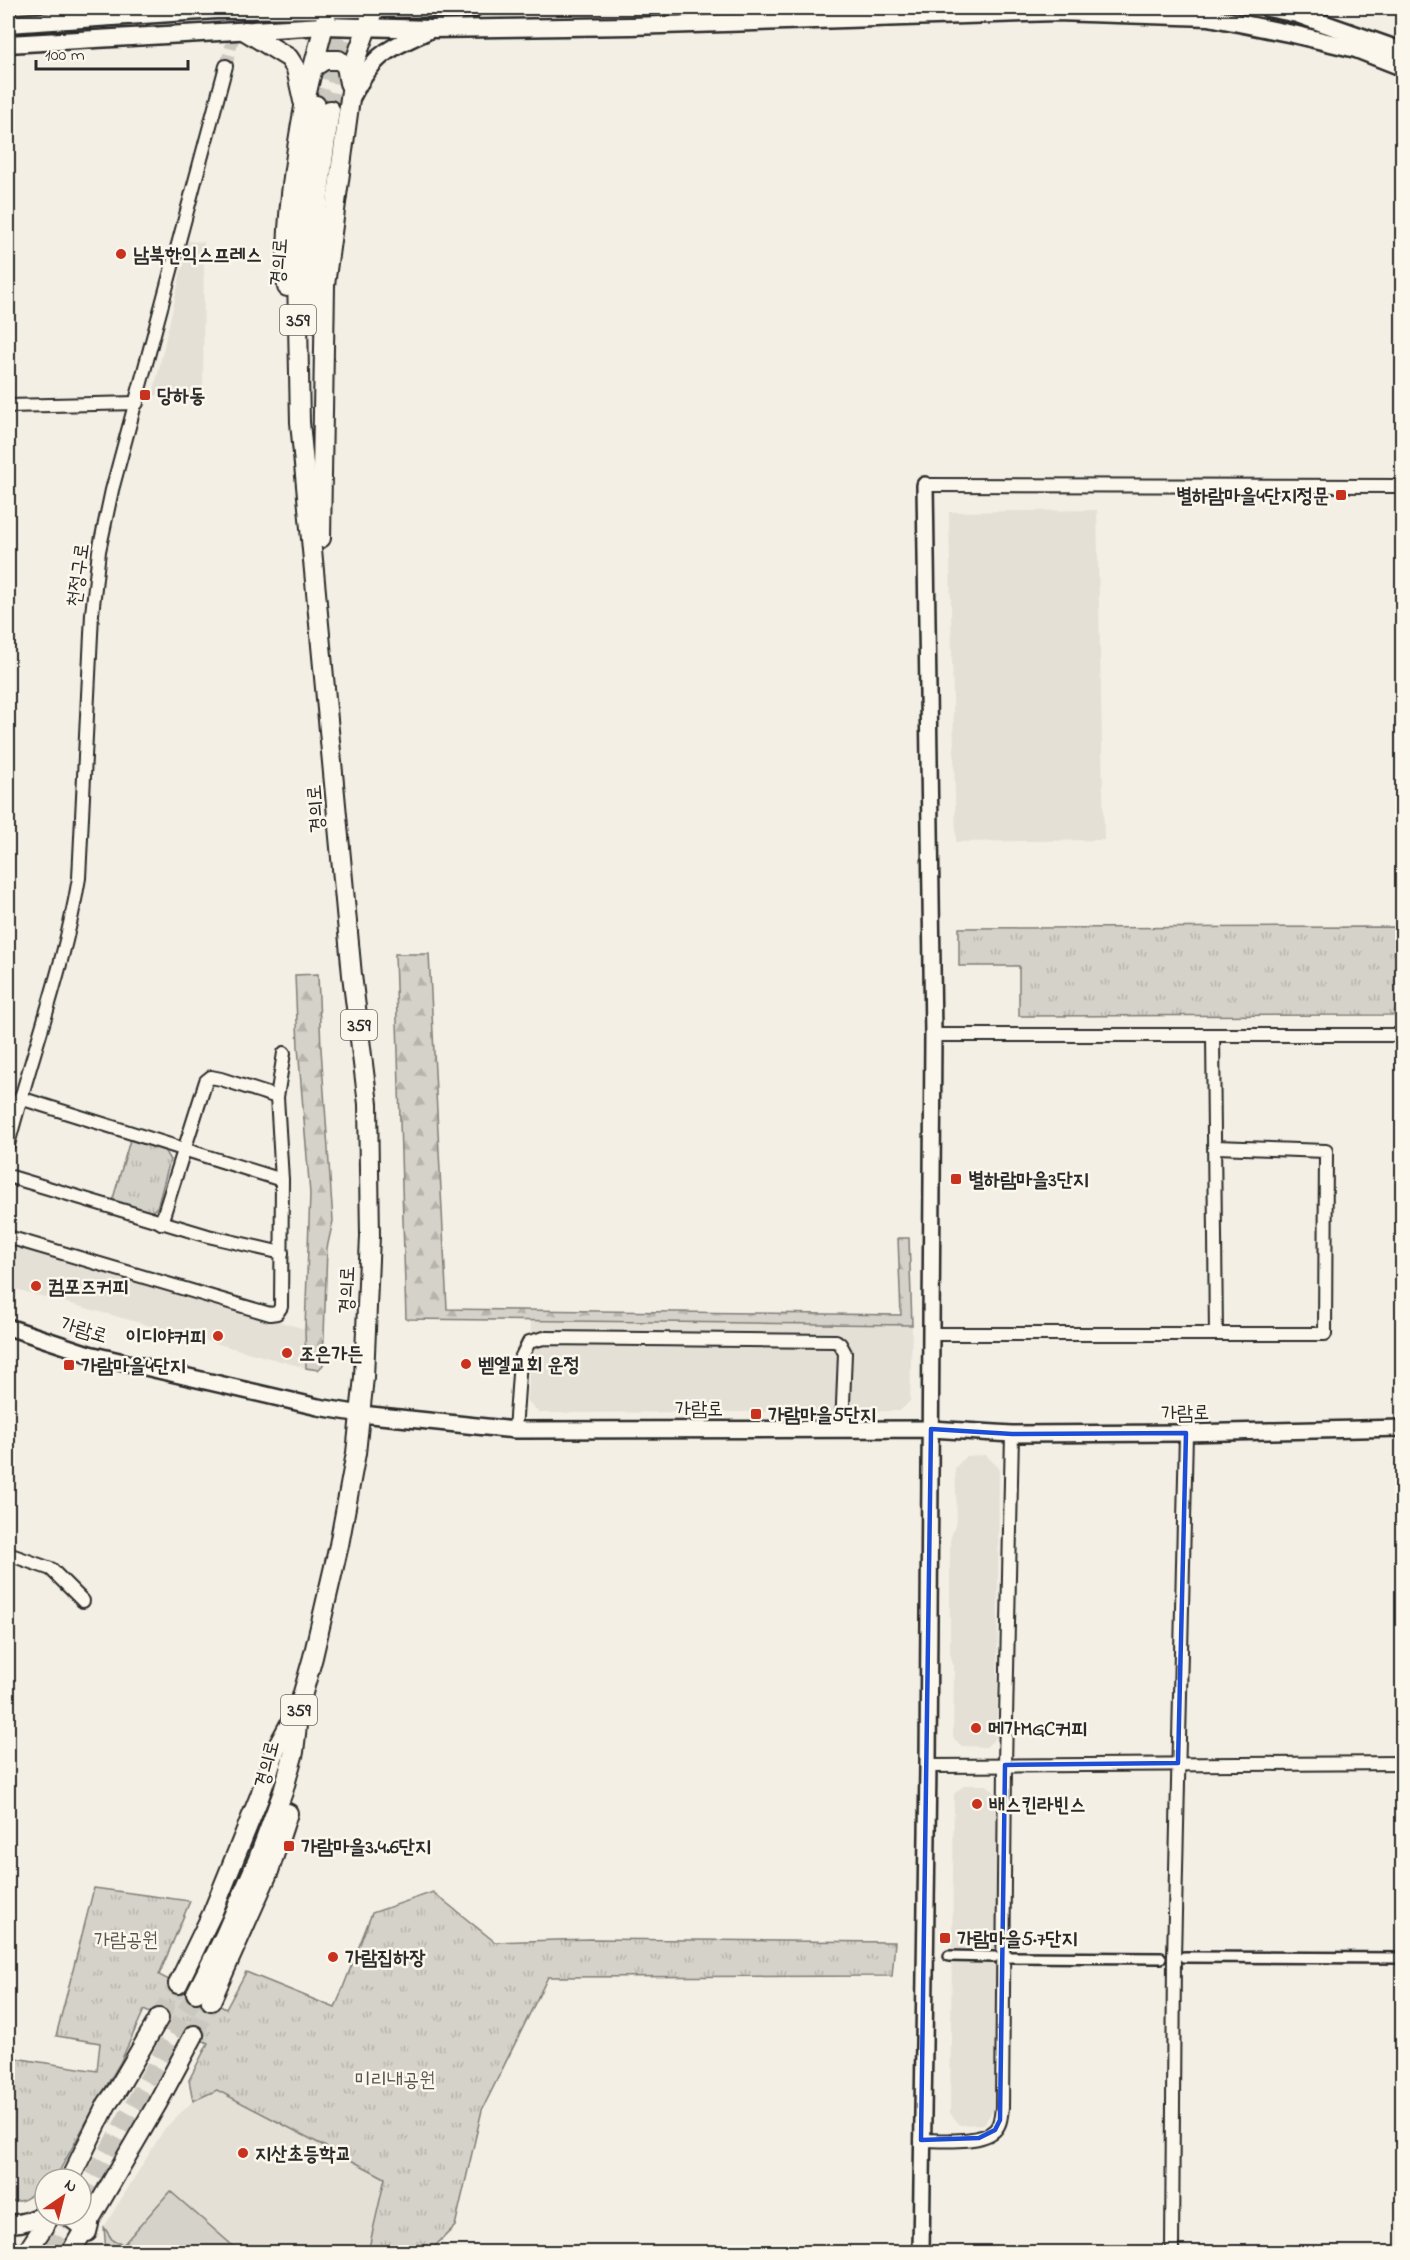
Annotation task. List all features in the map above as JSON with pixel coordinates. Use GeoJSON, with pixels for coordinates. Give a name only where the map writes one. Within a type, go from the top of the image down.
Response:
{"type":"FeatureCollection","features":[{"type":"Feature","properties":{"kind":"main road"},"geometry":{"type":"LineString","coordinates":[[8,24],[271,8],[326,14],[474,8]]}},
{"type":"Feature","properties":{"kind":"main road"},"geometry":{"type":"LineString","coordinates":[[1268,8],[1297,14],[1402,51]]}},
{"type":"Feature","properties":{"kind":"main road"},"geometry":{"type":"LineString","coordinates":[[371,13],[431,30],[643,26],[1056,12],[1209,17],[1356,49],[1402,67]]}},
{"type":"Feature","properties":{"kind":"main road"},"geometry":{"type":"LineString","coordinates":[[316,536],[325,285],[340,166],[352,98],[355,62],[371,13]]}},
{"type":"Feature","properties":{"kind":"main road"},"geometry":{"type":"LineString","coordinates":[[8,44],[245,31],[326,14]]}},
{"type":"Feature","properties":{"kind":"main road"},"geometry":{"type":"LineString","coordinates":[[316,536],[289,433],[286,260],[290,205],[317,107],[314,67],[326,14]]}},
{"type":"Feature","properties":{"kind":"main road"},"geometry":{"type":"LineString","coordinates":[[352,98],[365,71],[380,55],[431,30]]}},
{"type":"Feature","properties":{"kind":"main road"},"geometry":{"type":"LineString","coordinates":[[245,31],[289,58],[317,107]]}},
{"type":"Feature","properties":{"kind":"main road"},"geometry":{"type":"LineString","coordinates":[[314,67],[325,60],[333,59],[345,64],[352,98]]}},
{"type":"Feature","properties":{"kind":"main road","name":"경의로"},"geometry":{"type":"LineString","coordinates":[[299,1707],[339,1545],[361,1414],[370,1236],[368,1104],[352,975],[322,637],[316,536],[312,288],[317,201],[317,107]]}},
{"type":"Feature","properties":{"kind":"main road"},"geometry":{"type":"LineString","coordinates":[[178,1984],[212,1914],[259,1798],[276,1749],[299,1707]]}},
{"type":"Feature","properties":{"kind":"main road"},"geometry":{"type":"LineString","coordinates":[[203,1997],[269,1870],[305,1760],[299,1707]]}},
{"type":"Feature","properties":{"kind":"main road"},"geometry":{"type":"LineString","coordinates":[[76,2167],[107,2104],[159,2018]]}},
{"type":"Feature","properties":{"kind":"main road"},"geometry":{"type":"LineString","coordinates":[[93,2217],[194,2035]]}},
{"type":"Feature","properties":{"kind":"main road"},"geometry":{"type":"LineString","coordinates":[[8,2223],[33,2220]]}},
{"type":"Feature","properties":{"kind":"main road"},"geometry":{"type":"LineString","coordinates":[[27,2253],[43,2227]]}},
{"type":"Feature","properties":{"kind":"main road"},"geometry":{"type":"LineString","coordinates":[[71,2253],[87,2227]]}},
{"type":"Feature","properties":{"kind":"main road"},"geometry":{"type":"LineString","coordinates":[[81,2253],[88,2227]]}},
{"type":"Feature","properties":{"kind":"main road"},"geometry":{"type":"LineString","coordinates":[[8,2248],[13,2253]]}},
{"type":"Feature","properties":{"kind":"street","name":"천정구로"},"geometry":{"type":"LineString","coordinates":[[8,1145],[64,950],[74,906],[82,843],[90,646],[95,585],[105,521],[226,66]]}},
{"type":"Feature","properties":{"kind":"street"},"geometry":{"type":"LineString","coordinates":[[8,406],[137,404]]}},
{"type":"Feature","properties":{"kind":"street"},"geometry":{"type":"LineString","coordinates":[[921,2253],[928,1766],[933,1035],[925,485],[1402,486]]}},
{"type":"Feature","properties":{"kind":"street"},"geometry":{"type":"LineString","coordinates":[[933,1035],[1402,1035]]}},
{"type":"Feature","properties":{"kind":"street"},"geometry":{"type":"LineString","coordinates":[[1213,1035],[1216,1147],[1216,1334]]}},
{"type":"Feature","properties":{"kind":"street"},"geometry":{"type":"LineString","coordinates":[[8,1237],[270,1314],[277,1313],[281,1307],[282,1180],[277,1097],[284,1053]]}},
{"type":"Feature","properties":{"kind":"street"},"geometry":{"type":"LineString","coordinates":[[161,1223],[206,1081],[211,1077],[277,1097]]}},
{"type":"Feature","properties":{"kind":"street"},"geometry":{"type":"LineString","coordinates":[[20,1098],[282,1180]]}},
{"type":"Feature","properties":{"kind":"street"},"geometry":{"type":"LineString","coordinates":[[931,1334],[1325,1334],[1326,1151],[1216,1147]]}},
{"type":"Feature","properties":{"kind":"street"},"geometry":{"type":"LineString","coordinates":[[8,1176],[161,1223],[282,1253]]}},
{"type":"Feature","properties":{"kind":"street","name":"가람로"},"geometry":{"type":"LineString","coordinates":[[8,1327],[89,1354],[318,1407],[361,1414],[515,1430],[931,1429],[1012,1434],[1402,1428]]}},
{"type":"Feature","properties":{"kind":"street"},"geometry":{"type":"LineString","coordinates":[[515,1430],[522,1355],[529,1342],[544,1338],[836,1341],[845,1353],[842,1429]]}},
{"type":"Feature","properties":{"kind":"street"},"geometry":{"type":"LineString","coordinates":[[1172,2253],[1174,1946],[1186,1433]]}},
{"type":"Feature","properties":{"kind":"street"},"geometry":{"type":"LineString","coordinates":[[921,2140],[979,2138],[995,2130],[1000,2120],[1012,1434]]}},
{"type":"Feature","properties":{"kind":"street"},"geometry":{"type":"LineString","coordinates":[[8,1554],[51,1569],[83,1601]]}},
{"type":"Feature","properties":{"kind":"street"},"geometry":{"type":"LineString","coordinates":[[928,1766],[1402,1763]]}},
{"type":"Feature","properties":{"kind":"street"},"geometry":{"type":"LineString","coordinates":[[949,1956],[994,1957]]}},
{"type":"Feature","properties":{"kind":"street"},"geometry":{"type":"LineString","coordinates":[[1009,1957],[1161,1958]]}},
{"type":"Feature","properties":{"kind":"street"},"geometry":{"type":"LineString","coordinates":[[1184,1957],[1402,1958]]}},
{"type":"Feature","properties":{"kind":"highlighted area"},"geometry":{"type":"Polygon","coordinates":[[[931,1429],[1012,1434],[1186,1433],[1178,1763],[1005,1765],[1000,2120],[995,2130],[979,2138],[921,2140],[931,1429]]]}},
{"type":"Feature","properties":{"kind":"shaded area"},"geometry":{"type":"Polygon","coordinates":[[[188,241],[204,242],[203,397],[153,395],[188,241]]]}},
{"type":"Feature","properties":{"kind":"shaded area"},"geometry":{"type":"Polygon","coordinates":[[[1097,510],[1104,840],[956,842],[949,512],[1097,510]]]}},
{"type":"Feature","properties":{"kind":"shaded area"},"geometry":{"type":"Polygon","coordinates":[[[8,1244],[305,1329],[306,1368],[8,1287],[8,1244]]]}},
{"type":"Feature","properties":{"kind":"shaded area"},"geometry":{"type":"Polygon","coordinates":[[[531,1321],[912,1325],[910,1401],[900,1411],[539,1413],[528,1401],[531,1321]]]}},
{"type":"Feature","properties":{"kind":"shaded area"},"geometry":{"type":"Polygon","coordinates":[[[986,1455],[999,1468],[997,1737],[986,1747],[962,1746],[953,1738],[954,1670],[950,1653],[950,1540],[957,1520],[955,1468],[966,1456],[986,1455]]]}},
{"type":"Feature","properties":{"kind":"shaded area"},"geometry":{"type":"Polygon","coordinates":[[[965,1785],[987,1785],[999,1798],[995,2107],[984,2124],[960,2125],[950,2113],[954,1794],[965,1785]]]}},
{"type":"Feature","properties":{"kind":"shaded area","name":"지산초등학교"},"geometry":{"type":"Polygon","coordinates":[[[217,2090],[385,2178],[368,2252],[131,2252],[119,2242],[113,2241],[104,2227],[165,2128],[193,2101],[217,2090]]]}},
{"type":"Feature","properties":{"kind":"green space"},"geometry":{"type":"Polygon","coordinates":[[[1402,927],[1402,1015],[1019,1016],[1019,966],[959,966],[959,928],[1402,927]]]}},
{"type":"Feature","properties":{"kind":"green space"},"geometry":{"type":"Polygon","coordinates":[[[395,954],[429,954],[447,1309],[901,1315],[898,1238],[909,1238],[912,1325],[406,1319],[395,954]]]}},
{"type":"Feature","properties":{"kind":"green space"},"geometry":{"type":"Polygon","coordinates":[[[318,974],[333,1221],[327,1248],[323,1365],[318,1370],[306,1368],[305,1329],[310,1194],[298,1047],[295,975],[318,974]]]}},
{"type":"Feature","properties":{"kind":"green space"},"geometry":{"type":"Polygon","coordinates":[[[130,1140],[164,1150],[170,1160],[157,1208],[149,1213],[112,1202],[130,1140]]]}},
{"type":"Feature","properties":{"kind":"green space","name":"미리내공원"},"geometry":{"type":"Polygon","coordinates":[[[94,1888],[190,1901],[159,1975],[226,2009],[246,1972],[335,2008],[372,1913],[433,1892],[495,1942],[589,1939],[895,1942],[892,1976],[548,1977],[482,2110],[455,2226],[429,2252],[368,2252],[385,2178],[217,2090],[193,2101],[189,2080],[208,2043],[144,2010],[120,2063],[62,2167],[33,2167],[33,2193],[24,2199],[8,2201],[8,2057],[97,2071],[100,2043],[56,2036],[94,1888]]]}},
{"type":"Feature","properties":{"kind":"green space"},"geometry":{"type":"Polygon","coordinates":[[[170,2191],[240,2252],[131,2252],[123,2245],[170,2191]]]}},
{"type":"Feature","properties":{"kind":"green space"},"geometry":{"type":"Polygon","coordinates":[[[104,2227],[113,2241],[119,2242],[131,2252],[106,2252],[104,2227]]]}},
{"type":"Feature","properties":{"kind":"tunnel"},"geometry":{"type":"LineString","coordinates":[[226,66],[241,8]]}},
{"type":"Feature","properties":{"kind":"tunnel"},"geometry":{"type":"LineString","coordinates":[[330,110],[339,69],[359,8]]}},
{"type":"Feature","properties":{"kind":"tunnel"},"geometry":{"type":"LineString","coordinates":[[316,105],[343,12]]}},
{"type":"Feature","properties":{"kind":"tunnel"},"geometry":{"type":"LineString","coordinates":[[159,2018],[178,1984]]}},
{"type":"Feature","properties":{"kind":"tunnel"},"geometry":{"type":"LineString","coordinates":[[93,2178],[196,1993]]}},
{"type":"Feature","properties":{"kind":"tunnel"},"geometry":{"type":"LineString","coordinates":[[194,2035],[211,2001]]}},
{"type":"Feature","properties":{"kind":"tunnel"},"geometry":{"type":"LineString","coordinates":[[51,2252],[65,2227]]}},
{"type":"Feature","properties":{"kind":"place","name":"남북한익스프레스"},"geometry":{"type":"Point","coordinates":[121,254]}},
{"type":"Feature","properties":{"kind":"place","name":"당하동"},"geometry":{"type":"Point","coordinates":[145,395]}},
{"type":"Feature","properties":{"kind":"place","name":"별하람마을4단지정문"},"geometry":{"type":"Point","coordinates":[1341,495]}},
{"type":"Feature","properties":{"kind":"place","name":"별하람마을3단지"},"geometry":{"type":"Point","coordinates":[956,1179]}},
{"type":"Feature","properties":{"kind":"place","name":"컴포즈커피"},"geometry":{"type":"Point","coordinates":[36,1286]}},
{"type":"Feature","properties":{"kind":"place","name":"이디야커피"},"geometry":{"type":"Point","coordinates":[218,1336]}},
{"type":"Feature","properties":{"kind":"place","name":"조은가든"},"geometry":{"type":"Point","coordinates":[287,1353]}},
{"type":"Feature","properties":{"kind":"place","name":"벧엘교회 운정"},"geometry":{"type":"Point","coordinates":[466,1364]}},
{"type":"Feature","properties":{"kind":"place","name":"가람마을4단지"},"geometry":{"type":"Point","coordinates":[69,1365]}},
{"type":"Feature","properties":{"kind":"place","name":"가람마을5단지"},"geometry":{"type":"Point","coordinates":[756,1414]}},
{"type":"Feature","properties":{"kind":"place","name":"메가MGC커피"},"geometry":{"type":"Point","coordinates":[976,1728]}},
{"type":"Feature","properties":{"kind":"place","name":"배스킨라빈스"},"geometry":{"type":"Point","coordinates":[977,1804]}},
{"type":"Feature","properties":{"kind":"place","name":"가람마을3.4.6단지"},"geometry":{"type":"Point","coordinates":[289,1846]}},
{"type":"Feature","properties":{"kind":"place","name":"가람마을5·7단지"},"geometry":{"type":"Point","coordinates":[945,1938]}},
{"type":"Feature","properties":{"kind":"place","name":"가람집하장"},"geometry":{"type":"Point","coordinates":[333,1957]}},
{"type":"Feature","properties":{"kind":"place","name":"지산초등학교"},"geometry":{"type":"Point","coordinates":[243,2153]}},
{"type":"Feature","properties":{"kind":"park label","name":"가람공원"},"geometry":{"type":"Point","coordinates":[126,1939]}}]}
